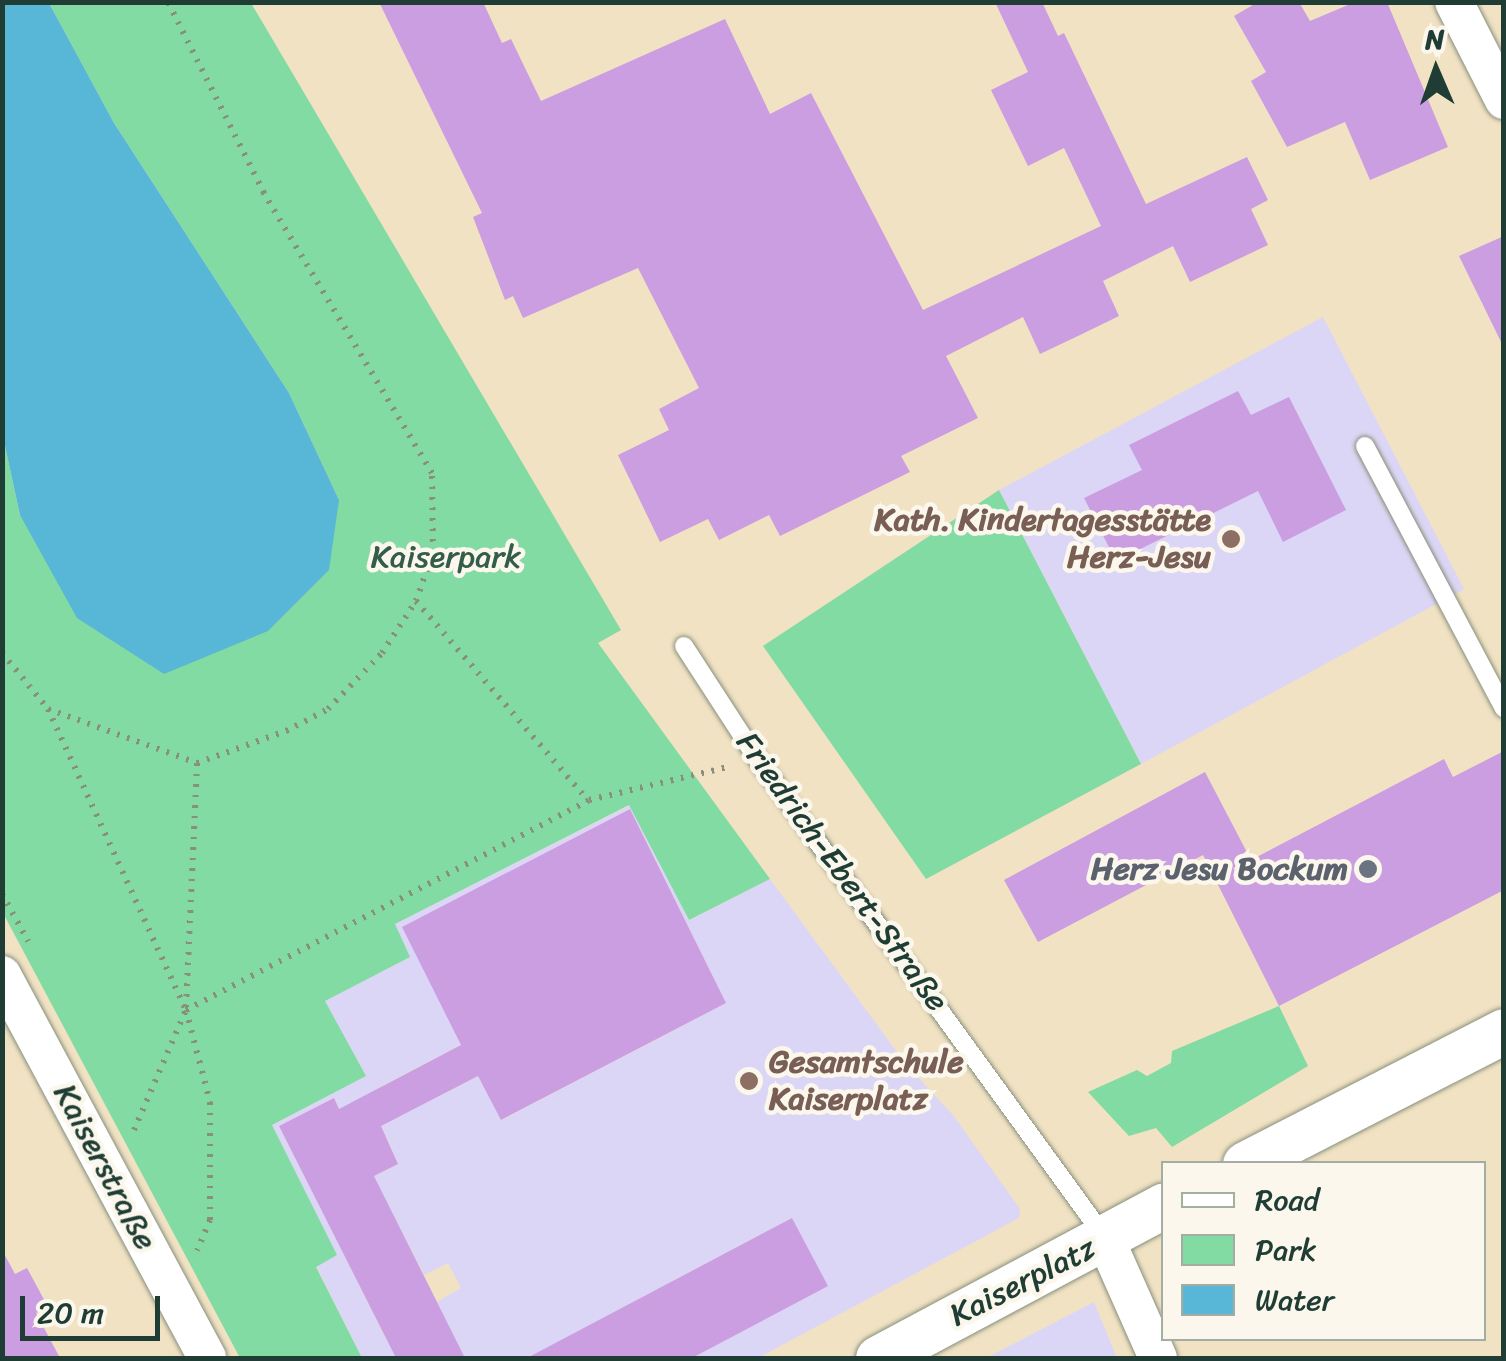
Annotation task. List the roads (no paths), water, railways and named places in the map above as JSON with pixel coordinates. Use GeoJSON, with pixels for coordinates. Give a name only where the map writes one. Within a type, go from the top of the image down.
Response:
{"type":"FeatureCollection","features":[{"type":"Feature","properties":{"kind":"street"},"geometry":{"type":"LineString","coordinates":[[1454,2],[1504,100]]}},
{"type":"Feature","properties":{"kind":"street","name":"Kaiserstraße"},"geometry":{"type":"LineString","coordinates":[[2,975],[207,1358]]}},
{"type":"Feature","properties":{"kind":"street"},"geometry":{"type":"LineString","coordinates":[[1250,1161],[1504,1031]]}},
{"type":"Feature","properties":{"kind":"street"},"geometry":{"type":"LineString","coordinates":[[1104,1236],[1161,1207]]}},
{"type":"Feature","properties":{"kind":"street","name":"Kaiserplatz"},"geometry":{"type":"LineString","coordinates":[[878,1358],[1104,1236],[1158,1358]]}},
{"type":"Feature","properties":{"kind":"lane"},"geometry":{"type":"LineString","coordinates":[[1365,446],[1504,709]]}},
{"type":"Feature","properties":{"kind":"lane","name":"Friedrich-Ebert-Straße"},"geometry":{"type":"LineString","coordinates":[[684,646],[758,760],[1104,1236]]}},
{"type":"Feature","properties":{"kind":"water"},"geometry":{"type":"Polygon","coordinates":[[[2,3],[49,3],[114,123],[289,393],[339,500],[329,570],[268,631],[164,674],[77,618],[20,515],[2,432],[2,3]]]}},
{"type":"Feature","properties":{"kind":"place","name":"Kath. Kindertagesstätte Herz-Jesu"},"geometry":{"type":"Point","coordinates":[1231,539]}},
{"type":"Feature","properties":{"kind":"place","name":"Herz Jesu Bockum"},"geometry":{"type":"Point","coordinates":[1368,869]}},
{"type":"Feature","properties":{"kind":"place","name":"Gesamtschule Kaiserplatz"},"geometry":{"type":"Point","coordinates":[749,1081]}},
{"type":"Feature","properties":{"kind":"park label","name":"Kaiserpark"},"geometry":{"type":"Point","coordinates":[446,557]}}]}
